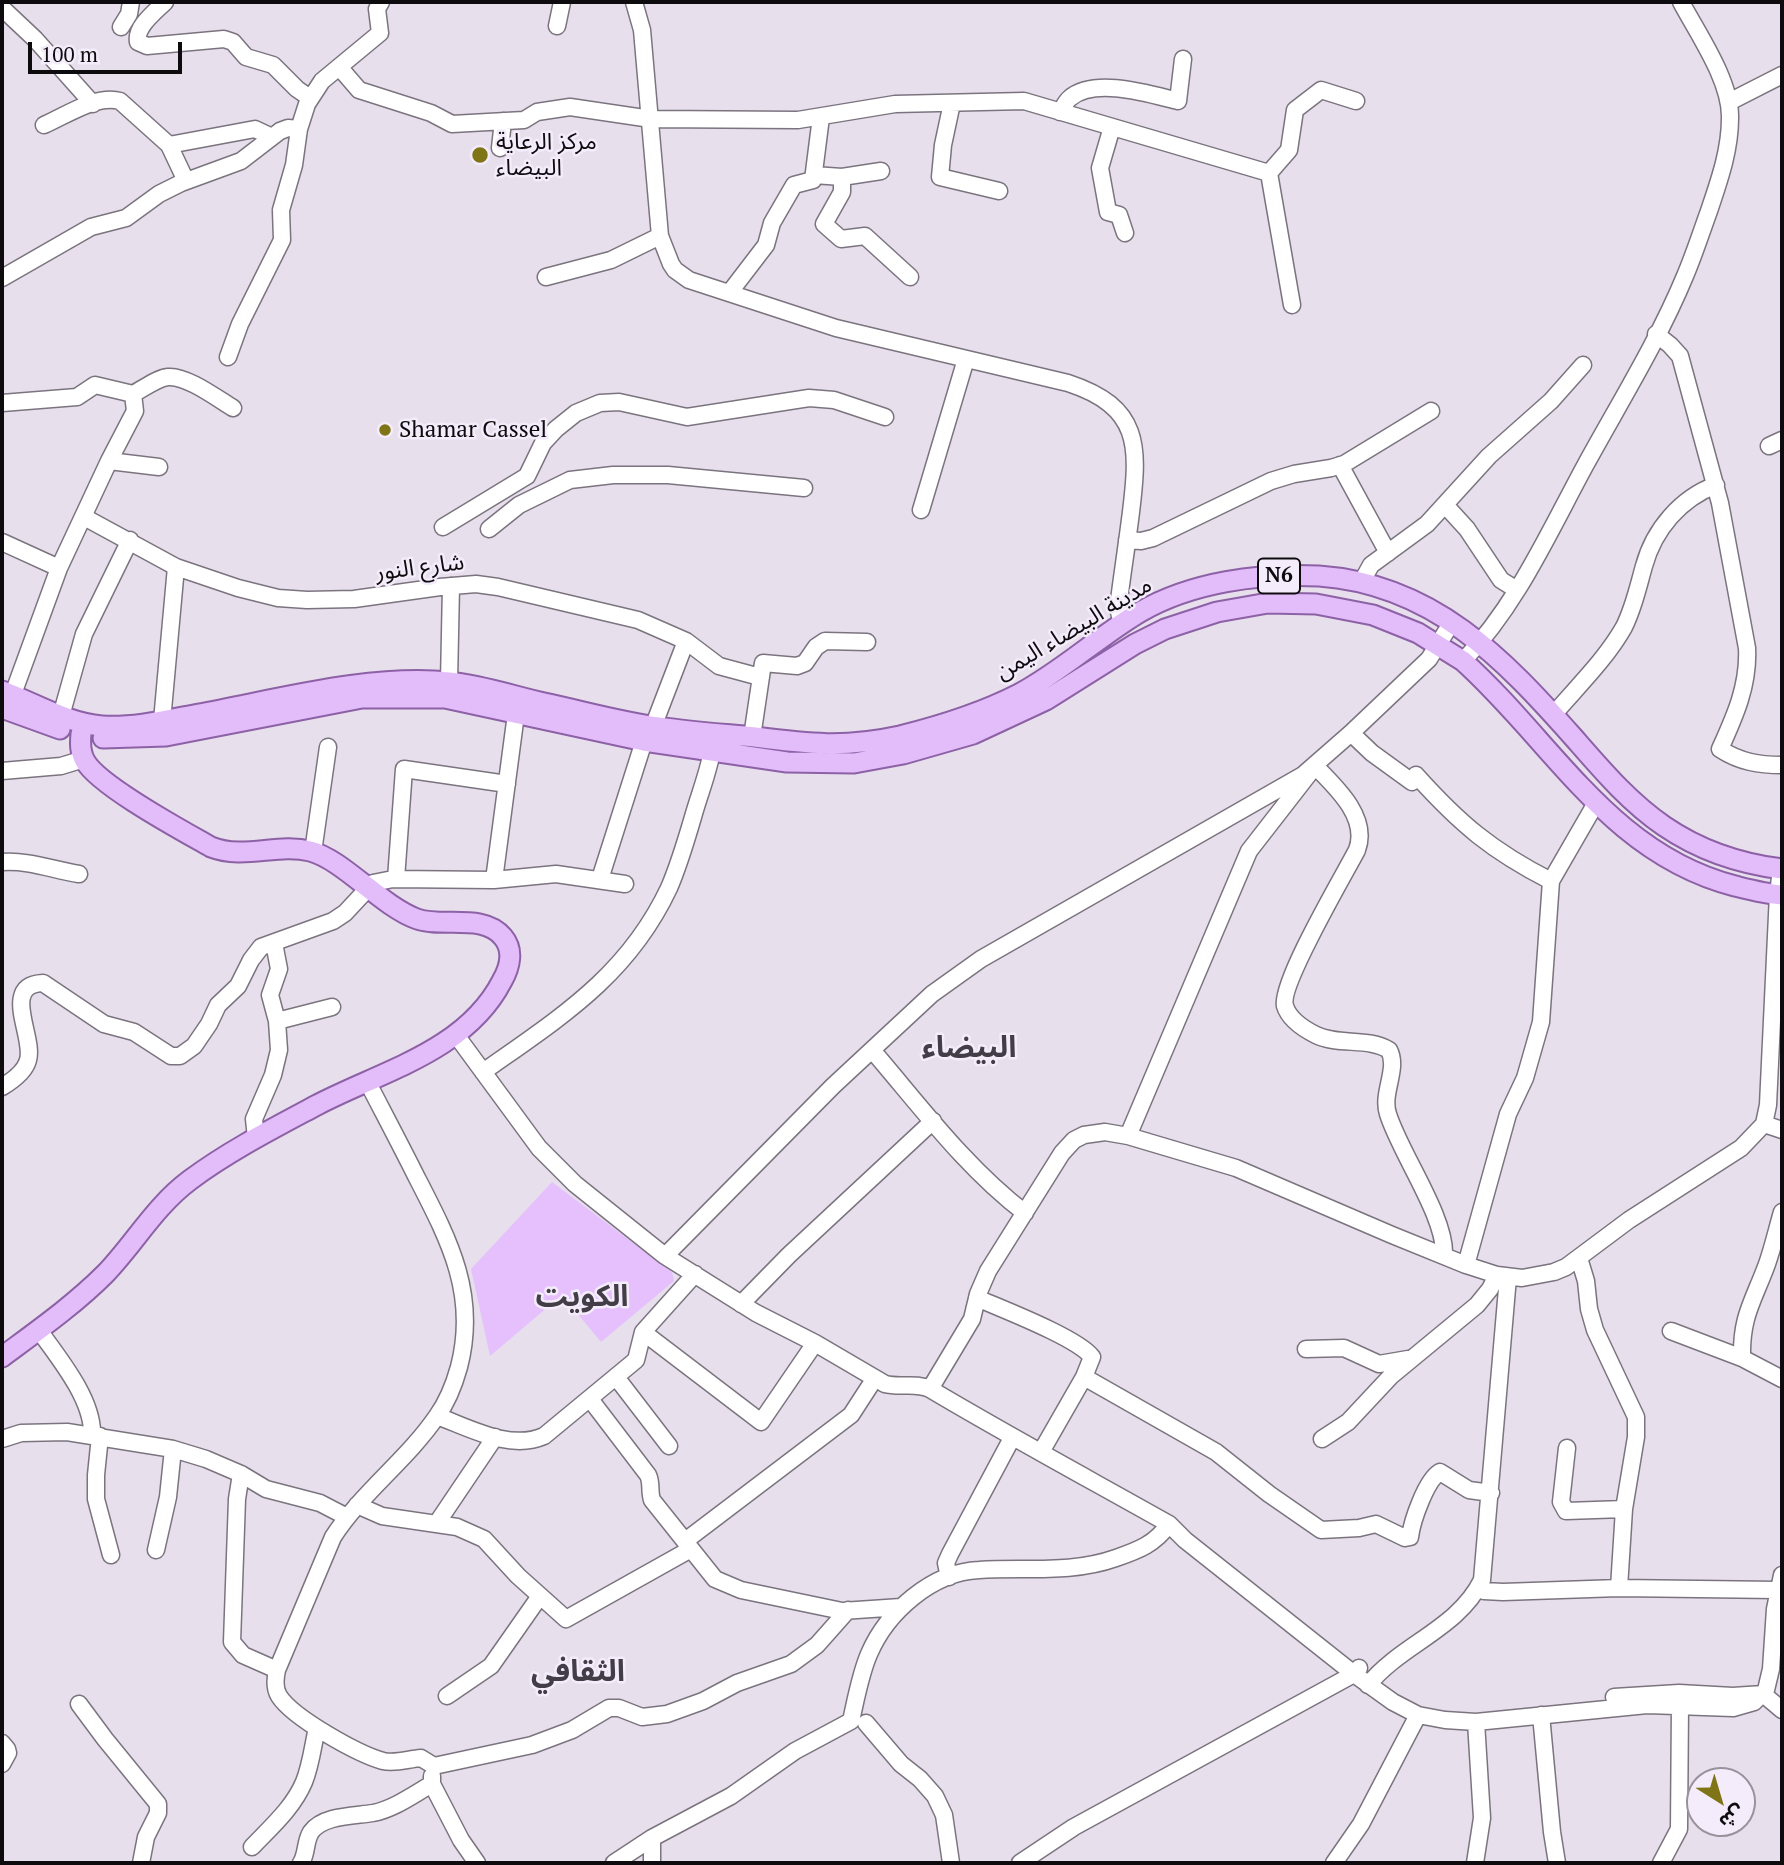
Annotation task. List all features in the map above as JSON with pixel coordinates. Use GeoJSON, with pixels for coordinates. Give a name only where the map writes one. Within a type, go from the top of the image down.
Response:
{"type":"FeatureCollection","features":[{"type":"Feature","properties":{"kind":"main road","name":"مدينة البيضاء اليمن"},"geometry":{"type":"LineString","coordinates":[[714,742],[752,737],[833,746],[897,737],[942,724],[1018,694],[1065,666],[1149,607],[1179,595],[1262,576],[1314,576],[1361,583],[1410,599],[1452,622],[1481,642],[1624,793],[1663,825],[1710,850],[1746,862],[1782,869]]}},
{"type":"Feature","properties":{"kind":"main road","name":"مدينة البيضاء اليمن"},"geometry":{"type":"LineString","coordinates":[[714,742],[787,762],[834,764],[877,759],[930,748],[1015,716],[1046,700],[1135,644],[1175,625],[1217,612],[1268,603],[1316,604],[1373,615],[1401,625],[1439,644],[1463,661],[1596,803],[1630,834],[1684,867],[1725,883],[1780,895]]}},
{"type":"Feature","properties":{"kind":"main road"},"geometry":{"type":"LineString","coordinates":[[1122,624],[1135,644]]}},
{"type":"Feature","properties":{"kind":"main road"},"geometry":{"type":"LineString","coordinates":[[5,698],[100,726],[132,725],[380,682],[449,682],[648,734]]}},
{"type":"Feature","properties":{"kind":"main road"},"geometry":{"type":"LineString","coordinates":[[5,698],[51,727],[115,739],[166,736],[362,698],[445,698],[516,714],[714,742]]}},
{"type":"Feature","properties":{"kind":"main road"},"geometry":{"type":"LineString","coordinates":[[2,1357],[81,1296],[106,1273],[155,1213],[178,1190],[256,1138],[431,1051],[456,1035],[489,1002],[507,973],[509,952],[503,937],[488,926],[417,919],[313,852],[292,849],[241,854],[211,847],[128,797],[94,772],[84,759],[80,747],[81,734]]}},
{"type":"Feature","properties":{"kind":"street"},"geometry":{"type":"LineString","coordinates":[[121,27],[129,13],[131,2]]}},
{"type":"Feature","properties":{"kind":"street"},"geometry":{"type":"LineString","coordinates":[[165,2],[139,30],[138,42],[146,46],[224,39],[233,42],[246,57],[273,65],[297,89],[310,97]]}},
{"type":"Feature","properties":{"kind":"street"},"geometry":{"type":"LineString","coordinates":[[228,357],[240,324],[282,240],[281,209],[294,165],[299,129],[310,97],[323,81],[380,33],[377,9],[381,2]]}},
{"type":"Feature","properties":{"kind":"street"},"geometry":{"type":"LineString","coordinates":[[557,26],[562,2]]}},
{"type":"Feature","properties":{"kind":"street"},"geometry":{"type":"LineString","coordinates":[[634,2],[642,30],[660,236],[671,264],[681,276],[836,328],[1078,386],[1097,396],[1117,413],[1130,430],[1136,452],[1118,608],[1122,624]]}},
{"type":"Feature","properties":{"kind":"street"},"geometry":{"type":"LineString","coordinates":[[1463,661],[1481,642],[1517,590],[1656,334],[1686,275],[1720,178],[1728,142],[1731,114],[1729,102],[1715,67],[1681,2]]}},
{"type":"Feature","properties":{"kind":"street"},"geometry":{"type":"LineString","coordinates":[[2,8],[35,38],[93,104]]}},
{"type":"Feature","properties":{"kind":"street"},"geometry":{"type":"LineString","coordinates":[[1060,112],[1069,99],[1085,90],[1125,89],[1178,100],[1183,59]]}},
{"type":"Feature","properties":{"kind":"street"},"geometry":{"type":"LineString","coordinates":[[340,68],[359,90],[431,113],[452,124],[524,120],[537,112],[570,107],[651,119],[798,120],[895,104],[1024,101],[1269,173]]}},
{"type":"Feature","properties":{"kind":"street"},"geometry":{"type":"LineString","coordinates":[[1729,102],[1782,75]]}},
{"type":"Feature","properties":{"kind":"street"},"geometry":{"type":"LineString","coordinates":[[1269,173],[1289,150],[1295,110],[1321,90],[1356,101]]}},
{"type":"Feature","properties":{"kind":"street"},"geometry":{"type":"LineString","coordinates":[[44,125],[107,99],[120,101],[169,145],[187,181]]}},
{"type":"Feature","properties":{"kind":"street"},"geometry":{"type":"LineString","coordinates":[[952,103],[943,145],[940,177],[999,191]]}},
{"type":"Feature","properties":{"kind":"street"},"geometry":{"type":"LineString","coordinates":[[730,292],[766,245],[772,223],[794,186],[813,180],[821,117]]}},
{"type":"Feature","properties":{"kind":"street"},"geometry":{"type":"LineString","coordinates":[[499,148],[503,121]]}},
{"type":"Feature","properties":{"kind":"street"},"geometry":{"type":"LineString","coordinates":[[1112,127],[1100,168],[1108,212],[1118,215],[1125,233]]}},
{"type":"Feature","properties":{"kind":"street"},"geometry":{"type":"LineString","coordinates":[[2,278],[91,227],[126,218],[159,194],[241,161],[288,128],[299,129]]}},
{"type":"Feature","properties":{"kind":"street"},"geometry":{"type":"LineString","coordinates":[[169,145],[255,129],[272,137]]}},
{"type":"Feature","properties":{"kind":"street"},"geometry":{"type":"LineString","coordinates":[[814,175],[842,177],[881,171]]}},
{"type":"Feature","properties":{"kind":"street"},"geometry":{"type":"LineString","coordinates":[[1269,173],[1292,305]]}},
{"type":"Feature","properties":{"kind":"street"},"geometry":{"type":"LineString","coordinates":[[842,177],[842,192],[824,223],[841,239],[865,236],[910,277]]}},
{"type":"Feature","properties":{"kind":"street"},"geometry":{"type":"LineString","coordinates":[[546,277],[611,260],[660,236]]}},
{"type":"Feature","properties":{"kind":"street"},"geometry":{"type":"LineString","coordinates":[[1656,334],[1680,356],[1716,485],[1747,662],[1743,694],[1720,749],[1732,757],[1752,763],[1782,765]]}},
{"type":"Feature","properties":{"kind":"street"},"geometry":{"type":"LineString","coordinates":[[921,510],[966,359]]}},
{"type":"Feature","properties":{"kind":"street"},"geometry":{"type":"LineString","coordinates":[[1361,583],[1367,570],[1446,506],[1489,456],[1551,401],[1583,365]]}},
{"type":"Feature","properties":{"kind":"street"},"geometry":{"type":"LineString","coordinates":[[2,403],[77,397],[95,384],[133,394],[165,377],[174,377],[204,389],[233,408]]}},
{"type":"Feature","properties":{"kind":"street"},"geometry":{"type":"LineString","coordinates":[[5,698],[59,568],[135,411],[133,394]]}},
{"type":"Feature","properties":{"kind":"street"},"geometry":{"type":"LineString","coordinates":[[443,527],[527,476],[543,443],[556,429],[576,413],[600,403],[619,402],[687,418],[809,398],[835,400],[884,416]]}},
{"type":"Feature","properties":{"kind":"street"},"geometry":{"type":"LineString","coordinates":[[1127,540],[1153,538],[1281,478],[1340,465],[1431,411]]}},
{"type":"Feature","properties":{"kind":"street"},"geometry":{"type":"LineString","coordinates":[[109,461],[159,467]]}},
{"type":"Feature","properties":{"kind":"street"},"geometry":{"type":"LineString","coordinates":[[1340,465],[1388,553]]}},
{"type":"Feature","properties":{"kind":"street"},"geometry":{"type":"LineString","coordinates":[[489,529],[519,505],[570,480],[613,475],[668,475],[804,488]]}},
{"type":"Feature","properties":{"kind":"street"},"geometry":{"type":"LineString","coordinates":[[1553,715],[1617,638],[1633,608],[1647,556],[1660,531],[1690,497],[1716,485]]}},
{"type":"Feature","properties":{"kind":"street"},"geometry":{"type":"LineString","coordinates":[[1446,506],[1466,529],[1501,580],[1517,590]]}},
{"type":"Feature","properties":{"kind":"street","name":"شارع النور"},"geometry":{"type":"LineString","coordinates":[[84,517],[176,566],[257,594],[307,600],[354,599],[476,584],[638,620],[685,641],[719,666],[760,677]]}},
{"type":"Feature","properties":{"kind":"street"},"geometry":{"type":"LineString","coordinates":[[61,716],[84,634],[130,540]]}},
{"type":"Feature","properties":{"kind":"street"},"geometry":{"type":"LineString","coordinates":[[2,543],[59,568]]}},
{"type":"Feature","properties":{"kind":"street"},"geometry":{"type":"LineString","coordinates":[[162,721],[176,566]]}},
{"type":"Feature","properties":{"kind":"street"},"geometry":{"type":"LineString","coordinates":[[449,682],[451,586]]}},
{"type":"Feature","properties":{"kind":"street"},"geometry":{"type":"LineString","coordinates":[[665,1256],[833,1086],[932,994],[966,968],[1283,787],[1315,766],[1429,659],[1452,622]]}},
{"type":"Feature","properties":{"kind":"street"},"geometry":{"type":"LineString","coordinates":[[600,879],[648,734],[685,641]]}},
{"type":"Feature","properties":{"kind":"street"},"geometry":{"type":"LineString","coordinates":[[752,737],[763,663],[802,665],[816,647],[825,641],[867,642]]}},
{"type":"Feature","properties":{"kind":"street"},"geometry":{"type":"LineString","coordinates":[[494,880],[516,714]]}},
{"type":"Feature","properties":{"kind":"street"},"geometry":{"type":"LineString","coordinates":[[1351,733],[1372,753],[1412,782],[1416,775],[1440,802],[1493,849],[1551,881]]}},
{"type":"Feature","properties":{"kind":"street"},"geometry":{"type":"LineString","coordinates":[[483,1072],[586,997],[612,973],[634,946],[654,917],[670,886],[714,742]]}},
{"type":"Feature","properties":{"kind":"street"},"geometry":{"type":"LineString","coordinates":[[313,852],[328,747]]}},
{"type":"Feature","properties":{"kind":"street"},"geometry":{"type":"LineString","coordinates":[[2,771],[61,765],[84,759]]}},
{"type":"Feature","properties":{"kind":"street"},"geometry":{"type":"LineString","coordinates":[[1128,1136],[1249,851],[1315,766]]}},
{"type":"Feature","properties":{"kind":"street"},"geometry":{"type":"LineString","coordinates":[[1315,766],[1349,805],[1361,835],[1357,850],[1297,964],[1284,996],[1285,1005],[1295,1021],[1315,1035],[1336,1042],[1378,1045],[1389,1050],[1392,1059],[1386,1107],[1441,1232],[1444,1255]]}},
{"type":"Feature","properties":{"kind":"street"},"geometry":{"type":"LineString","coordinates":[[397,879],[404,769],[507,784]]}},
{"type":"Feature","properties":{"kind":"street"},"geometry":{"type":"LineString","coordinates":[[1466,1265],[1508,1114],[1525,1078],[1541,1022],[1551,881],[1596,803]]}},
{"type":"Feature","properties":{"kind":"street"},"geometry":{"type":"LineString","coordinates":[[2,862],[34,863],[79,874]]}},
{"type":"Feature","properties":{"kind":"street"},"geometry":{"type":"LineString","coordinates":[[930,1389],[967,1328],[988,1272],[1062,1153],[1074,1140],[1084,1135],[1105,1132],[1128,1136],[1236,1168],[1466,1265],[1503,1276],[1522,1278],[1554,1272],[1579,1258],[1629,1220],[1741,1148],[1764,1124],[1768,1105],[1782,869]]}},
{"type":"Feature","properties":{"kind":"street"},"geometry":{"type":"LineString","coordinates":[[2,1087],[28,1063],[29,1050],[18,1002],[21,994],[32,984],[43,983],[104,1024],[134,1032],[171,1056],[180,1056],[194,1046],[218,1005],[238,986],[256,953],[266,944],[333,921],[345,913],[367,888],[383,880],[494,880],[556,874],[625,884]]}},
{"type":"Feature","properties":{"kind":"street"},"geometry":{"type":"LineString","coordinates":[[256,1138],[254,1119],[278,1057],[277,1021],[270,995],[279,969],[274,943]]}},
{"type":"Feature","properties":{"kind":"street"},"geometry":{"type":"LineString","coordinates":[[277,1021],[332,1007]]}},
{"type":"Feature","properties":{"kind":"street"},"geometry":{"type":"LineString","coordinates":[[456,1035],[538,1148],[575,1184],[665,1256],[741,1304],[875,1378],[893,1386],[923,1386],[930,1389],[1012,1438],[1169,1524],[1176,1524],[1192,1532],[1372,1681],[1393,1702],[1419,1715],[1476,1722],[1647,1705],[1733,1708],[1754,1702],[1772,1685]]}},
{"type":"Feature","properties":{"kind":"street"},"geometry":{"type":"LineString","coordinates":[[872,1050],[971,1165],[1000,1194],[1025,1213]]}},
{"type":"Feature","properties":{"kind":"street"},"geometry":{"type":"LineString","coordinates":[[367,1081],[433,1208],[455,1259],[466,1308],[465,1342],[455,1380],[437,1416],[352,1511],[328,1548],[306,1606],[276,1670],[275,1689],[280,1698],[346,1747],[384,1761],[421,1758],[434,1766],[542,1742],[572,1730],[609,1708],[619,1708],[642,1717],[667,1714],[703,1701],[737,1683],[792,1664],[817,1645],[848,1611]]}},
{"type":"Feature","properties":{"kind":"street"},"geometry":{"type":"LineString","coordinates":[[741,1304],[789,1255],[933,1121]]}},
{"type":"Feature","properties":{"kind":"street"},"geometry":{"type":"LineString","coordinates":[[1764,1124],[1782,1130]]}},
{"type":"Feature","properties":{"kind":"street"},"geometry":{"type":"LineString","coordinates":[[1742,1358],[1743,1322],[1767,1264],[1782,1212]]}},
{"type":"Feature","properties":{"kind":"street"},"geometry":{"type":"LineString","coordinates":[[1579,1258],[1586,1280],[1588,1309],[1595,1330],[1636,1417],[1636,1437],[1624,1509],[1619,1588]]}},
{"type":"Feature","properties":{"kind":"street"},"geometry":{"type":"LineString","coordinates":[[437,1416],[512,1442],[535,1441],[556,1428],[636,1360],[643,1332],[695,1274]]}},
{"type":"Feature","properties":{"kind":"street"},"geometry":{"type":"LineString","coordinates":[[1322,1439],[1348,1422],[1376,1390],[1477,1305],[1503,1276]]}},
{"type":"Feature","properties":{"kind":"street"},"geometry":{"type":"LineString","coordinates":[[1372,1681],[1391,1662],[1461,1611],[1478,1587],[1483,1571],[1491,1493],[1503,1276]]}},
{"type":"Feature","properties":{"kind":"street"},"geometry":{"type":"LineString","coordinates":[[977,1298],[1031,1321],[1082,1348],[1092,1357],[1084,1377],[1041,1452]]}},
{"type":"Feature","properties":{"kind":"street"},"geometry":{"type":"LineString","coordinates":[[38,1329],[72,1377],[96,1435],[96,1499],[111,1555]]}},
{"type":"Feature","properties":{"kind":"street"},"geometry":{"type":"LineString","coordinates":[[1671,1331],[1742,1358],[1782,1379]]}},
{"type":"Feature","properties":{"kind":"street"},"geometry":{"type":"LineString","coordinates":[[643,1332],[761,1422],[815,1343]]}},
{"type":"Feature","properties":{"kind":"street"},"geometry":{"type":"LineString","coordinates":[[1306,1349],[1344,1348],[1379,1364],[1413,1358]]}},
{"type":"Feature","properties":{"kind":"street"},"geometry":{"type":"LineString","coordinates":[[616,1377],[669,1446]]}},
{"type":"Feature","properties":{"kind":"street"},"geometry":{"type":"LineString","coordinates":[[1084,1377],[1216,1452],[1269,1494],[1321,1530],[1359,1528],[1376,1524],[1405,1538],[1410,1537],[1419,1505],[1434,1477],[1440,1472],[1469,1490],[1491,1493]]}},
{"type":"Feature","properties":{"kind":"street"},"geometry":{"type":"LineString","coordinates":[[2,1439],[21,1433],[44,1431],[96,1435],[173,1449],[241,1474],[273,1492],[352,1511],[469,1530],[484,1539],[518,1576],[566,1619],[688,1545],[851,1415],[875,1378]]}},
{"type":"Feature","properties":{"kind":"street"},"geometry":{"type":"LineString","coordinates":[[590,1399],[648,1475],[652,1500],[715,1579],[741,1590],[809,1606],[848,1611],[901,1607]]}},
{"type":"Feature","properties":{"kind":"street"},"geometry":{"type":"LineString","coordinates":[[437,1523],[495,1437]]}},
{"type":"Feature","properties":{"kind":"street"},"geometry":{"type":"LineString","coordinates":[[949,1577],[946,1563],[1012,1438]]}},
{"type":"Feature","properties":{"kind":"street"},"geometry":{"type":"LineString","coordinates":[[1567,1448],[1561,1502],[1566,1511],[1624,1509]]}},
{"type":"Feature","properties":{"kind":"street"},"geometry":{"type":"LineString","coordinates":[[156,1550],[168,1497],[173,1449]]}},
{"type":"Feature","properties":{"kind":"street"},"geometry":{"type":"LineString","coordinates":[[241,1474],[235,1543],[232,1642],[246,1657],[276,1670]]}},
{"type":"Feature","properties":{"kind":"street"},"geometry":{"type":"LineString","coordinates":[[614,1863],[652,1838],[731,1796],[795,1751],[850,1721],[867,1657],[878,1637],[901,1607],[933,1583],[976,1570],[1053,1569],[1108,1560],[1150,1545],[1169,1524]]}},
{"type":"Feature","properties":{"kind":"street"},"geometry":{"type":"LineString","coordinates":[[1478,1587],[1484,1591],[1503,1592],[1780,1583],[1772,1685],[1782,1710]]}},
{"type":"Feature","properties":{"kind":"street"},"geometry":{"type":"LineString","coordinates":[[447,1696],[491,1666],[540,1596]]}},
{"type":"Feature","properties":{"kind":"street"},"geometry":{"type":"LineString","coordinates":[[1020,1863],[1074,1827],[1358,1670]]}},
{"type":"Feature","properties":{"kind":"street"},"geometry":{"type":"LineString","coordinates":[[1372,1681],[1422,1704],[1477,1711],[1648,1693],[1732,1696],[1772,1685]]}},
{"type":"Feature","properties":{"kind":"street"},"geometry":{"type":"LineString","coordinates":[[79,1704],[158,1804],[158,1814],[147,1831],[141,1863]]}},
{"type":"Feature","properties":{"kind":"street"},"geometry":{"type":"LineString","coordinates":[[1661,1863],[1679,1829],[1680,1705]]}},
{"type":"Feature","properties":{"kind":"street"},"geometry":{"type":"LineString","coordinates":[[1334,1863],[1361,1824],[1419,1715]]}},
{"type":"Feature","properties":{"kind":"street"},"geometry":{"type":"LineString","coordinates":[[1541,1715],[1557,1863]]}},
{"type":"Feature","properties":{"kind":"street"},"geometry":{"type":"LineString","coordinates":[[1475,1863],[1482,1818],[1476,1722]]}},
{"type":"Feature","properties":{"kind":"street"},"geometry":{"type":"LineString","coordinates":[[866,1723],[901,1765],[920,1779],[935,1796],[944,1815],[951,1863]]}},
{"type":"Feature","properties":{"kind":"street"},"geometry":{"type":"LineString","coordinates":[[252,1847],[289,1808],[298,1794],[306,1775],[317,1728]]}},
{"type":"Feature","properties":{"kind":"street"},"geometry":{"type":"LineString","coordinates":[[2,1743],[8,1753],[2,1764]]}},
{"type":"Feature","properties":{"kind":"street"},"geometry":{"type":"LineString","coordinates":[[434,1766],[432,1784],[461,1840],[477,1863]]}},
{"type":"Feature","properties":{"kind":"street"},"geometry":{"type":"LineString","coordinates":[[302,1863],[311,1832],[320,1825],[384,1810],[432,1784]]}},
{"type":"Feature","properties":{"kind":"street"},"geometry":{"type":"LineString","coordinates":[[652,1838],[652,1863]]}},
{"type":"Feature","properties":{"kind":"shaded area"},"geometry":{"type":"Polygon","coordinates":[[[552,1182],[672,1272],[674,1281],[601,1342],[562,1295],[490,1356],[471,1269],[552,1182]]]}},
{"type":"Feature","properties":{"kind":"place","name":"مركز الرعاية البيضاء"},"geometry":{"type":"Point","coordinates":[480,155]}},
{"type":"Feature","properties":{"kind":"place","name":"Shamar Cassel"},"geometry":{"type":"Point","coordinates":[385,430]}},
{"type":"Feature","properties":{"kind":"district","name":"البيضاء"},"geometry":{"type":"Point","coordinates":[969,1048]}},
{"type":"Feature","properties":{"kind":"district","name":"الكويت"},"geometry":{"type":"Point","coordinates":[582,1297]}},
{"type":"Feature","properties":{"kind":"district","name":"الثقافي"},"geometry":{"type":"Point","coordinates":[578,1672]}}]}
